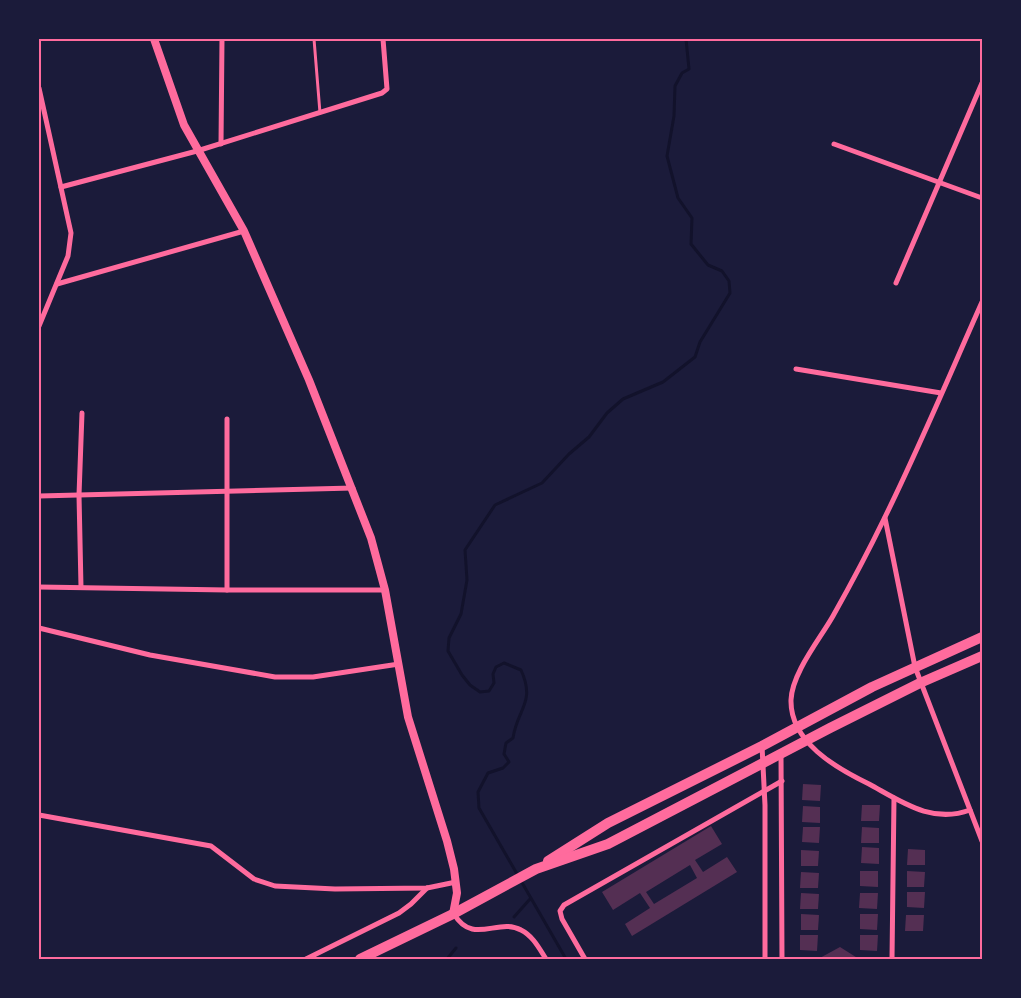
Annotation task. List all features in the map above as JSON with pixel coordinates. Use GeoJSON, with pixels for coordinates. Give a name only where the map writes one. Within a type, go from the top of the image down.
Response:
{"type":"FeatureCollection","features":[{"type":"Feature","properties":{"kind":"highway"},"geometry":{"type":"LineString","coordinates":[[360,959],[453,914],[533,871],[608,823],[762,746],[798,725],[915,667],[982,637]]}},
{"type":"Feature","properties":{"kind":"highway"},"geometry":{"type":"LineString","coordinates":[[533,871],[608,844],[764,764],[806,740],[920,683],[982,656]]}},
{"type":"Feature","properties":{"kind":"street"},"geometry":{"type":"LineString","coordinates":[[154,39],[175,104],[197,151],[244,231],[353,488],[371,538],[385,590],[412,731],[448,841],[456,882],[453,914],[460,924],[466,928],[477,930],[520,929],[530,936],[546,959]]}},
{"type":"Feature","properties":{"kind":"street"},"geometry":{"type":"LineString","coordinates":[[221,144],[222,39]]}},
{"type":"Feature","properties":{"kind":"street"},"geometry":{"type":"LineString","coordinates":[[61,188],[221,144],[382,93],[387,89],[383,39]]}},
{"type":"Feature","properties":{"kind":"street"},"geometry":{"type":"LineString","coordinates":[[896,283],[982,83]]}},
{"type":"Feature","properties":{"kind":"street"},"geometry":{"type":"LineString","coordinates":[[39,88],[71,233],[68,256],[39,326]]}},
{"type":"Feature","properties":{"kind":"street"},"geometry":{"type":"LineString","coordinates":[[834,144],[939,184],[982,198]]}},
{"type":"Feature","properties":{"kind":"street"},"geometry":{"type":"LineString","coordinates":[[58,284],[244,231]]}},
{"type":"Feature","properties":{"kind":"street"},"geometry":{"type":"LineString","coordinates":[[970,810],[960,814],[937,815],[923,813],[825,758],[806,740],[792,712],[791,699],[794,686],[885,518],[982,302]]}},
{"type":"Feature","properties":{"kind":"street"},"geometry":{"type":"LineString","coordinates":[[796,369],[941,393]]}},
{"type":"Feature","properties":{"kind":"street"},"geometry":{"type":"LineString","coordinates":[[81,587],[79,494],[82,413]]}},
{"type":"Feature","properties":{"kind":"street"},"geometry":{"type":"LineString","coordinates":[[227,419],[227,590]]}},
{"type":"Feature","properties":{"kind":"street"},"geometry":{"type":"LineString","coordinates":[[39,496],[353,488]]}},
{"type":"Feature","properties":{"kind":"street"},"geometry":{"type":"LineString","coordinates":[[885,518],[915,667],[982,841]]}},
{"type":"Feature","properties":{"kind":"street"},"geometry":{"type":"LineString","coordinates":[[39,587],[385,590]]}},
{"type":"Feature","properties":{"kind":"street"},"geometry":{"type":"LineString","coordinates":[[39,628],[150,655],[275,677],[313,677],[399,664]]}},
{"type":"Feature","properties":{"kind":"street"},"geometry":{"type":"LineString","coordinates":[[762,746],[765,790],[766,959]]}},
{"type":"Feature","properties":{"kind":"street"},"geometry":{"type":"LineString","coordinates":[[781,754],[782,959]]}},
{"type":"Feature","properties":{"kind":"street"},"geometry":{"type":"LineString","coordinates":[[585,959],[562,919],[560,911],[564,905],[782,782]]}},
{"type":"Feature","properties":{"kind":"street"},"geometry":{"type":"LineString","coordinates":[[892,959],[894,798]]}},
{"type":"Feature","properties":{"kind":"street"},"geometry":{"type":"LineString","coordinates":[[39,815],[211,846],[250,876],[275,886],[335,889],[427,888],[456,882]]}},
{"type":"Feature","properties":{"kind":"street"},"geometry":{"type":"LineString","coordinates":[[306,959],[399,913],[427,888]]}},
{"type":"Feature","properties":{"kind":"lane"},"geometry":{"type":"LineString","coordinates":[[314,39],[320,112]]}},
{"type":"Feature","properties":{"kind":"building"},"geometry":{"type":"Polygon","coordinates":[[[803,784],[821,785],[820,801],[802,800],[803,784]]]}},
{"type":"Feature","properties":{"kind":"building"},"geometry":{"type":"Polygon","coordinates":[[[862,805],[880,805],[879,821],[861,821],[862,805]]]}},
{"type":"Feature","properties":{"kind":"building"},"geometry":{"type":"Polygon","coordinates":[[[803,806],[820,807],[820,823],[802,822],[803,806]]]}},
{"type":"Feature","properties":{"kind":"building"},"geometry":{"type":"Polygon","coordinates":[[[711,826],[722,844],[695,860],[703,872],[727,857],[737,872],[632,936],[625,924],[650,908],[640,893],[613,910],[602,892],[711,826]],[[690,865],[646,892],[654,904],[697,878],[690,865]]]}},
{"type":"Feature","properties":{"kind":"building"},"geometry":{"type":"Polygon","coordinates":[[[803,827],[820,827],[819,843],[802,842],[803,827]]]}},
{"type":"Feature","properties":{"kind":"building"},"geometry":{"type":"Polygon","coordinates":[[[862,827],[879,828],[879,843],[861,843],[862,827]]]}},
{"type":"Feature","properties":{"kind":"building"},"geometry":{"type":"Polygon","coordinates":[[[862,847],[879,848],[879,864],[861,863],[862,847]]]}},
{"type":"Feature","properties":{"kind":"building"},"geometry":{"type":"Polygon","coordinates":[[[908,849],[925,850],[925,865],[907,865],[908,849]]]}},
{"type":"Feature","properties":{"kind":"building"},"geometry":{"type":"Polygon","coordinates":[[[801,850],[819,851],[818,866],[801,866],[801,850]]]}},
{"type":"Feature","properties":{"kind":"building"},"geometry":{"type":"Polygon","coordinates":[[[860,871],[878,871],[878,887],[860,886],[860,871]]]}},
{"type":"Feature","properties":{"kind":"building"},"geometry":{"type":"Polygon","coordinates":[[[907,871],[925,872],[924,887],[907,887],[907,871]]]}},
{"type":"Feature","properties":{"kind":"building"},"geometry":{"type":"Polygon","coordinates":[[[801,872],[819,873],[818,888],[800,888],[801,872]]]}},
{"type":"Feature","properties":{"kind":"building"},"geometry":{"type":"Polygon","coordinates":[[[907,892],[925,892],[924,908],[907,907],[907,892]]]}},
{"type":"Feature","properties":{"kind":"building"},"geometry":{"type":"Polygon","coordinates":[[[801,893],[819,894],[818,909],[800,909],[801,893]]]}},
{"type":"Feature","properties":{"kind":"building"},"geometry":{"type":"Polygon","coordinates":[[[860,893],[878,893],[877,909],[859,908],[860,893]]]}},
{"type":"Feature","properties":{"kind":"building"},"geometry":{"type":"Polygon","coordinates":[[[801,914],[819,915],[818,930],[801,930],[801,914]]]}},
{"type":"Feature","properties":{"kind":"building"},"geometry":{"type":"Polygon","coordinates":[[[860,914],[878,914],[877,930],[860,929],[860,914]]]}},
{"type":"Feature","properties":{"kind":"building"},"geometry":{"type":"Polygon","coordinates":[[[906,915],[924,915],[923,931],[905,931],[906,915]]]}},
{"type":"Feature","properties":{"kind":"building"},"geometry":{"type":"Polygon","coordinates":[[[800,935],[818,935],[817,951],[800,950],[800,935]]]}},
{"type":"Feature","properties":{"kind":"building"},"geometry":{"type":"Polygon","coordinates":[[[860,935],[878,935],[877,951],[860,950],[860,935]]]}},
{"type":"Feature","properties":{"kind":"building"},"geometry":{"type":"Polygon","coordinates":[[[840,947],[859,959],[818,959],[840,947]]]}},
{"type":"Feature","properties":{"kind":"waterway"},"geometry":{"type":"LineString","coordinates":[[566,959],[479,808],[478,792],[488,773],[503,768],[509,762],[504,754],[506,743],[513,738],[526,698],[527,690],[521,670],[504,663],[496,667],[493,674],[494,683],[489,691],[480,692],[470,685],[462,675],[448,651],[449,638],[461,614],[467,580],[465,550],[495,505],[542,483],[569,454],[589,437],[607,413],[623,399],[663,382],[695,357],[700,342],[730,293],[729,281],[722,271],[708,265],[691,244],[692,218],[678,198],[667,156],[674,116],[675,86],[682,73],[689,69],[686,39]]}},
{"type":"Feature","properties":{"kind":"waterway"},"geometry":{"type":"LineString","coordinates":[[514,917],[530,899]]}},
{"type":"Feature","properties":{"kind":"waterway"},"geometry":{"type":"LineString","coordinates":[[447,959],[456,948]]}}]}
